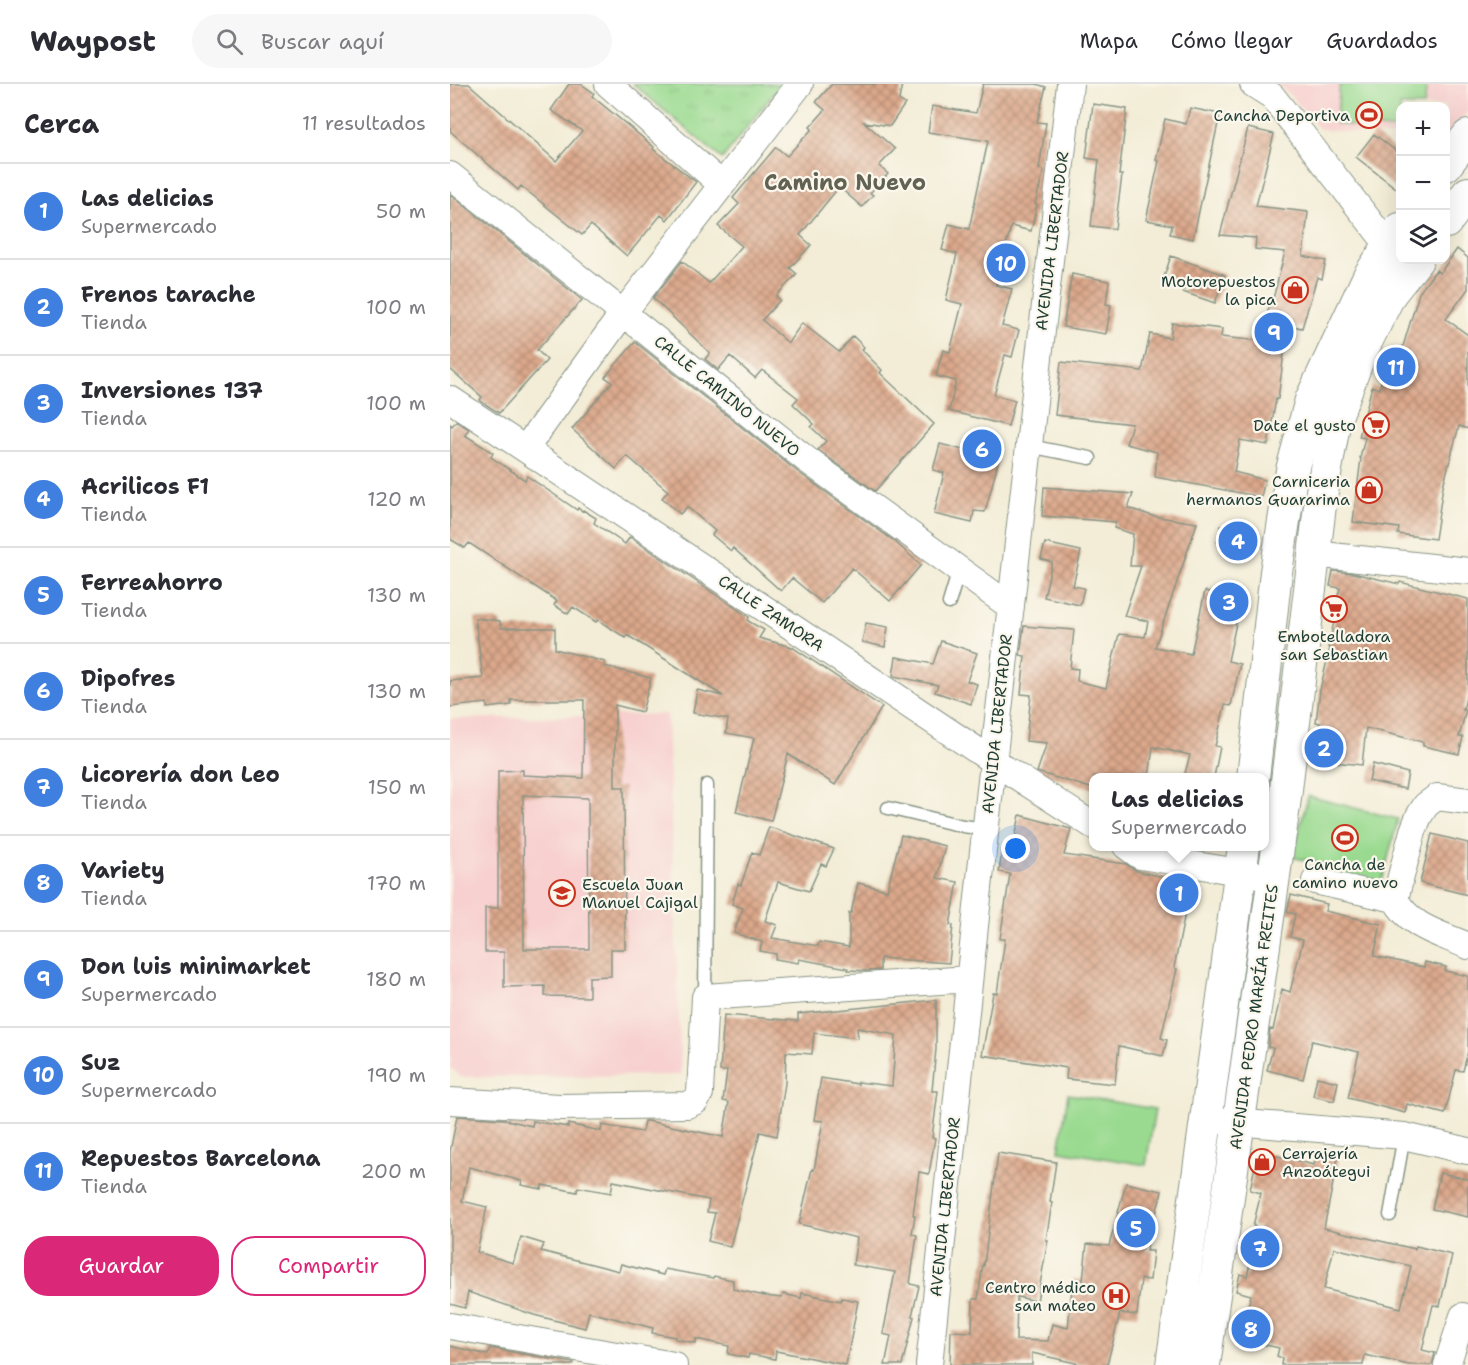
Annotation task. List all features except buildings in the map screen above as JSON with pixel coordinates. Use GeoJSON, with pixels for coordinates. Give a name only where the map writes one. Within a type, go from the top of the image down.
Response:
{"type":"FeatureCollection","features":[{"type":"Feature","properties":{"kind":"street"},"geometry":{"type":"LineString","coordinates":[[608,84],[722,185]]}},
{"type":"Feature","properties":{"kind":"street"},"geometry":{"type":"LineString","coordinates":[[526,448],[623,313],[800,84]]}},
{"type":"Feature","properties":{"kind":"street","name":"AVENIDA LIBERTADOR"},"geometry":{"type":"LineString","coordinates":[[929,1365],[969,979],[1070,84]]}},
{"type":"Feature","properties":{"kind":"street"},"geometry":{"type":"LineString","coordinates":[[1253,84],[1272,96],[1395,238],[1369,276],[1311,400],[1292,470],[1276,572],[1253,773]]}},
{"type":"Feature","properties":{"kind":"street"},"geometry":{"type":"LineString","coordinates":[[1450,160],[1468,136]]}},
{"type":"Feature","properties":{"kind":"street","name":"CALLE CAMINO NUEVO"},"geometry":{"type":"LineString","coordinates":[[450,175],[807,460],[1011,607]]}},
{"type":"Feature","properties":{"kind":"street"},"geometry":{"type":"LineString","coordinates":[[1450,217],[1468,193]]}},
{"type":"Feature","properties":{"kind":"street","name":"AVENIDA PEDRO MARÍA FREITES"},"geometry":{"type":"LineString","coordinates":[[1204,1365],[1284,806],[1321,497],[1335,419],[1360,354],[1390,294],[1414,264]]}},
{"type":"Feature","properties":{"kind":"street","name":"CALLE ZAMORA"},"geometry":{"type":"LineString","coordinates":[[450,399],[1089,823]]}},
{"type":"Feature","properties":{"kind":"street"},"geometry":{"type":"LineString","coordinates":[[1314,554],[1468,571]]}},
{"type":"Feature","properties":{"kind":"street"},"geometry":{"type":"LineString","coordinates":[[1468,801],[1437,797],[1426,805],[1413,831],[1395,899],[1401,912],[1412,922],[1468,946]]}},
{"type":"Feature","properties":{"kind":"street"},"geometry":{"type":"LineString","coordinates":[[1133,851],[1140,856],[1243,860],[1274,877]]}},
{"type":"Feature","properties":{"kind":"street","name":"AVENIDA PEDRO MARÍA FREITES"},"geometry":{"type":"LineString","coordinates":[[1172,1365],[1243,860]]}},
{"type":"Feature","properties":{"kind":"street"},"geometry":{"type":"LineString","coordinates":[[1315,881],[1395,899]]}},
{"type":"Feature","properties":{"kind":"street"},"geometry":{"type":"LineString","coordinates":[[450,1101],[560,1107],[687,1105],[696,1101],[700,1093],[705,997],[969,979]]}},
{"type":"Feature","properties":{"kind":"street"},"geometry":{"type":"LineString","coordinates":[[1207,1119],[1404,1136],[1468,1151]]}},
{"type":"Feature","properties":{"kind":"street"},"geometry":{"type":"LineString","coordinates":[[1447,1365],[1463,1316]]}},
{"type":"Feature","properties":{"kind":"street"},"geometry":{"type":"LineString","coordinates":[[450,1326],[674,1365]]}},
{"type":"Feature","properties":{"kind":"lane"},"geometry":{"type":"LineString","coordinates":[[1029,446],[1089,458]]}},
{"type":"Feature","properties":{"kind":"lane"},"geometry":{"type":"LineString","coordinates":[[949,603],[959,570]]}},
{"type":"Feature","properties":{"kind":"lane"},"geometry":{"type":"LineString","coordinates":[[705,997],[707,785]]}},
{"type":"Feature","properties":{"kind":"lane"},"geometry":{"type":"LineString","coordinates":[[888,808],[963,826],[986,829]]}},
{"type":"Feature","properties":{"kind":"lane"},"geometry":{"type":"LineString","coordinates":[[1390,1215],[1404,1136]]}},
{"type":"Feature","properties":{"kind":"shaded area"},"geometry":{"type":"Polygon","coordinates":[[[1277,84],[1468,84],[1468,112],[1450,130],[1450,102],[1396,102],[1396,137],[1319,129],[1296,101],[1277,84]]]}},
{"type":"Feature","properties":{"kind":"shaded area","name":"Escuela Juan Manuel Cajigal"},"geometry":{"type":"Polygon","coordinates":[[[667,714],[681,1075],[461,1077],[450,1067],[450,719],[667,714]]]}},
{"type":"Feature","properties":{"kind":"green space"},"geometry":{"type":"Polygon","coordinates":[[[633,84],[781,84],[722,159],[633,84]]]}},
{"type":"Feature","properties":{"kind":"green space","name":"Cancha Deportiva"},"geometry":{"type":"Polygon","coordinates":[[[1340,84],[1427,84],[1425,102],[1396,102],[1396,130],[1336,124],[1340,84]]]}},
{"type":"Feature","properties":{"kind":"green space","name":"Cancha de camino nuevo"},"geometry":{"type":"Polygon","coordinates":[[[1308,796],[1398,819],[1380,889],[1328,875],[1330,866],[1292,857],[1308,796]]]}},
{"type":"Feature","properties":{"kind":"green space"},"geometry":{"type":"Polygon","coordinates":[[[1068,1094],[1155,1109],[1146,1165],[1059,1151],[1068,1094]]]}},
{"type":"Feature","properties":{"kind":"place","name":"Cancha Deportiva"},"geometry":{"type":"Point","coordinates":[1369,115]}},
{"type":"Feature","properties":{"kind":"place","name":"Suz"},"geometry":{"type":"Point","coordinates":[1006,263]}},
{"type":"Feature","properties":{"kind":"place","name":"Motorepuestos la pica"},"geometry":{"type":"Point","coordinates":[1295,290]}},
{"type":"Feature","properties":{"kind":"place","name":"Don luis minimarket"},"geometry":{"type":"Point","coordinates":[1274,332]}},
{"type":"Feature","properties":{"kind":"place","name":"Repuestos Barcelona"},"geometry":{"type":"Point","coordinates":[1396,367]}},
{"type":"Feature","properties":{"kind":"place","name":"Date el gusto"},"geometry":{"type":"Point","coordinates":[1376,425]}},
{"type":"Feature","properties":{"kind":"place","name":"Dipofres"},"geometry":{"type":"Point","coordinates":[982,449]}},
{"type":"Feature","properties":{"kind":"place","name":"Carniceria hermanos Guararima"},"geometry":{"type":"Point","coordinates":[1369,490]}},
{"type":"Feature","properties":{"kind":"place","name":"Acrilicos F1"},"geometry":{"type":"Point","coordinates":[1238,541]}},
{"type":"Feature","properties":{"kind":"place","name":"Inversiones 137"},"geometry":{"type":"Point","coordinates":[1229,602]}},
{"type":"Feature","properties":{"kind":"place","name":"Embotelladora san Sebastian"},"geometry":{"type":"Point","coordinates":[1334,609]}},
{"type":"Feature","properties":{"kind":"place","name":"Frenos tarache"},"geometry":{"type":"Point","coordinates":[1324,748]}},
{"type":"Feature","properties":{"kind":"place","name":"Cancha de camino nuevo"},"geometry":{"type":"Point","coordinates":[1345,838]}},
{"type":"Feature","properties":{"kind":"place","name":"Escuela Juan Manuel Cajigal"},"geometry":{"type":"Point","coordinates":[562,893]}},
{"type":"Feature","properties":{"kind":"place","name":"Las delicias"},"geometry":{"type":"Point","coordinates":[1179,893]}},
{"type":"Feature","properties":{"kind":"place","name":"Cerrajería Anzoátegui"},"geometry":{"type":"Point","coordinates":[1262,1162]}},
{"type":"Feature","properties":{"kind":"place","name":"Ferreahorro"},"geometry":{"type":"Point","coordinates":[1136,1228]}},
{"type":"Feature","properties":{"kind":"place","name":"Licorería don Leo"},"geometry":{"type":"Point","coordinates":[1260,1248]}},
{"type":"Feature","properties":{"kind":"place","name":"Centro médico san mateo"},"geometry":{"type":"Point","coordinates":[1116,1296]}},
{"type":"Feature","properties":{"kind":"place","name":"Variety"},"geometry":{"type":"Point","coordinates":[1251,1329]}},
{"type":"Feature","properties":{"kind":"district","name":"Camino Nuevo"},"geometry":{"type":"Point","coordinates":[845,182]}}]}
